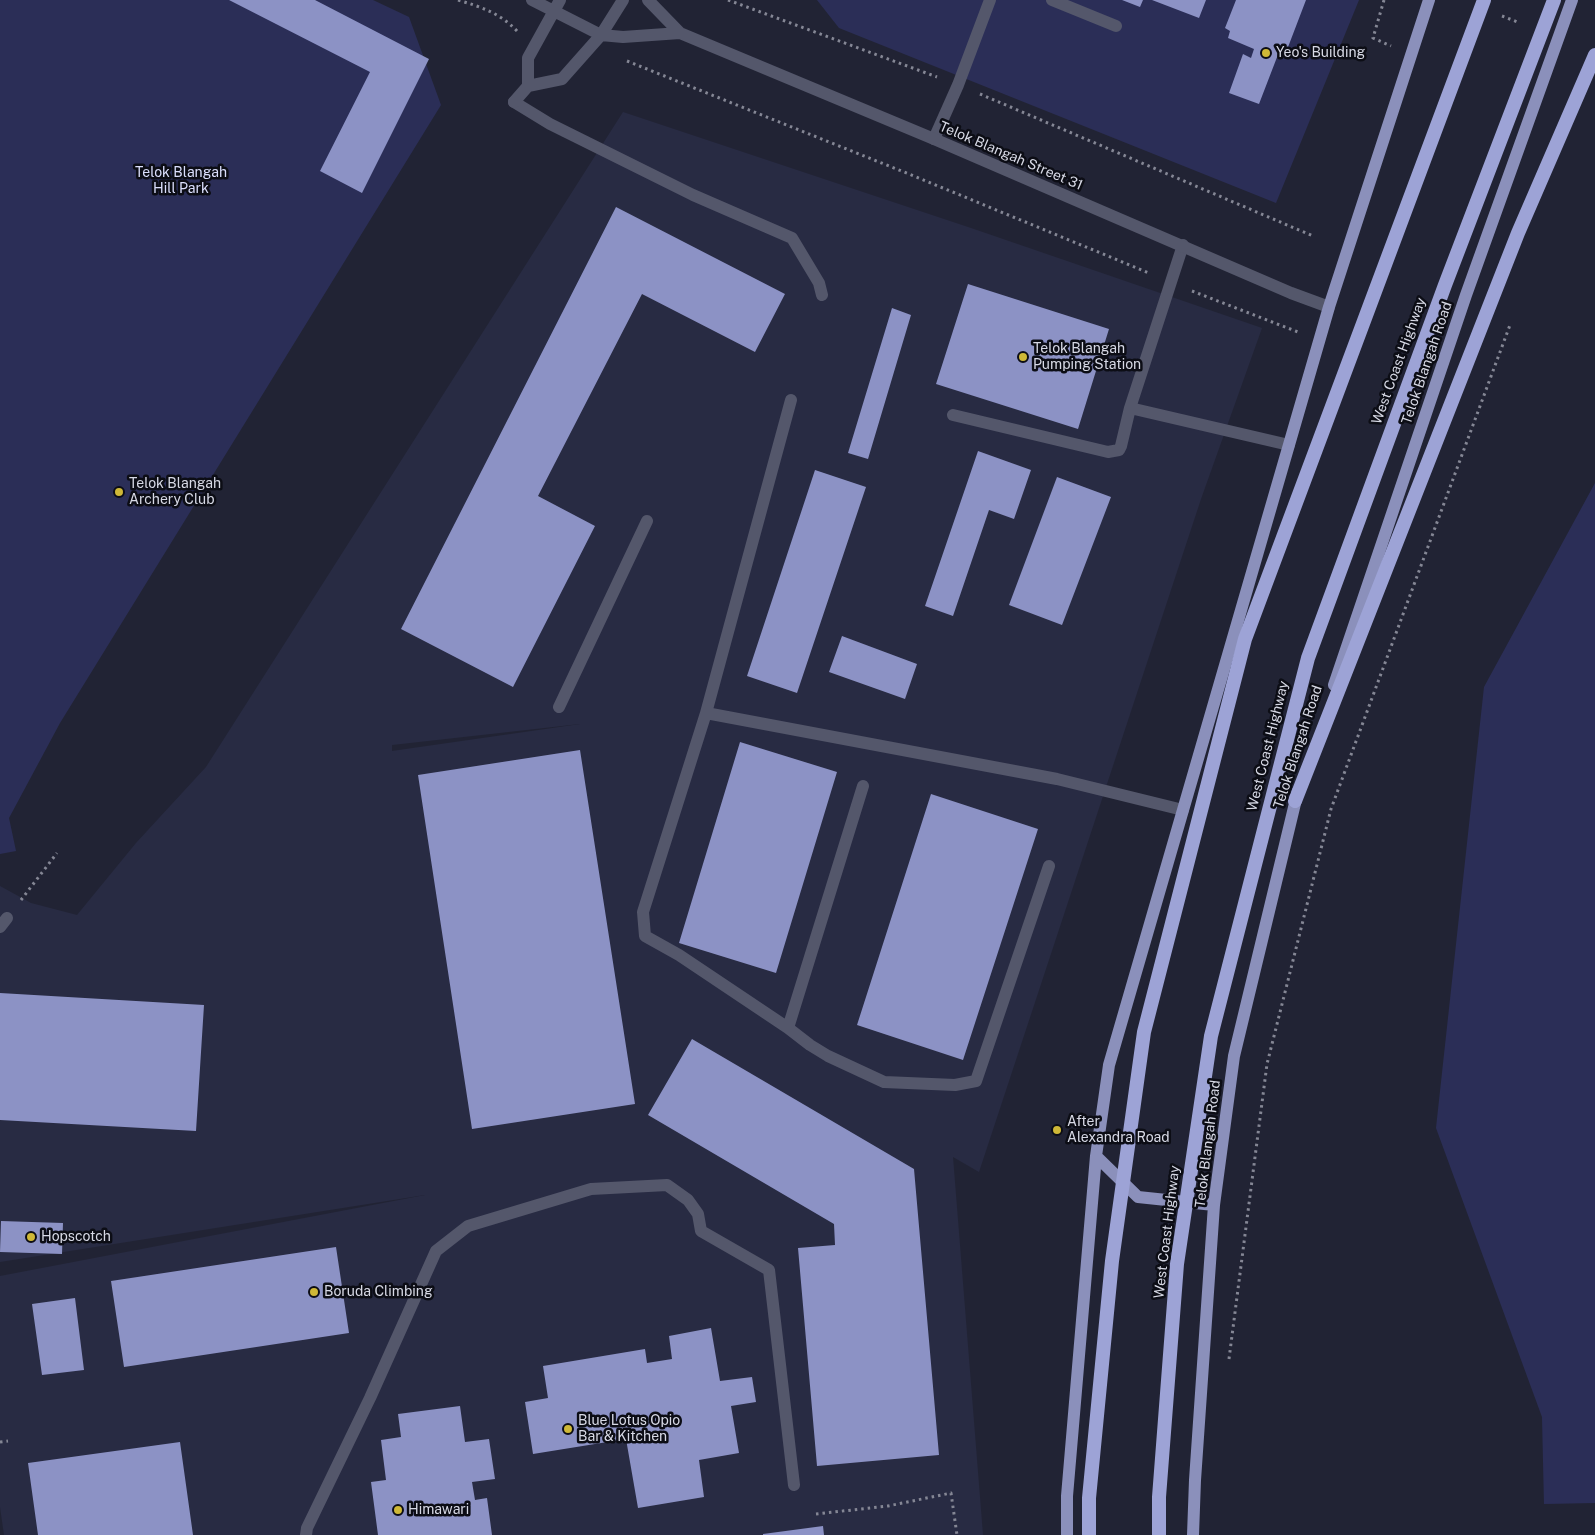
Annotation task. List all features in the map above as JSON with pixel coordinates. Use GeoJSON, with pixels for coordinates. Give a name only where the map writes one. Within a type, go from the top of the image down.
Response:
{"type":"FeatureCollection","features":[{"type":"Feature","properties":{"kind":"highway"},"geometry":{"type":"LineString","coordinates":[[1089,1535],[1089,1498],[1112,1262],[1146,1022],[1245,639],[1484,0]]}},
{"type":"Feature","properties":{"kind":"highway","name":"West Coast Highway"},"geometry":{"type":"LineString","coordinates":[[1159,1535],[1159,1497],[1177,1264],[1211,1036],[1230,960],[1308,658],[1445,285],[1554,0]]}},
{"type":"Feature","properties":{"kind":"highway"},"geometry":{"type":"LineString","coordinates":[[1295,801],[1518,233],[1595,55]]}},
{"type":"Feature","properties":{"kind":"main road"},"geometry":{"type":"LineString","coordinates":[[1067,1535],[1067,1496],[1096,1156],[1109,1065],[1329,307],[1429,0]]}},
{"type":"Feature","properties":{"kind":"main road","name":"Telok Blangah Road"},"geometry":{"type":"LineString","coordinates":[[1193,1535],[1195,1470],[1214,1205],[1234,1056],[1295,801],[1466,295],[1572,0]]}},
{"type":"Feature","properties":{"kind":"main road"},"geometry":{"type":"LineString","coordinates":[[1096,1156],[1138,1197],[1214,1205]]}},
{"type":"Feature","properties":{"kind":"street","name":"Telok Blangah Street 31"},"geometry":{"type":"LineString","coordinates":[[532,0],[601,35],[623,37],[680,33]]}},
{"type":"Feature","properties":{"kind":"street"},"geometry":{"type":"LineString","coordinates":[[528,86],[528,58],[560,0]]}},
{"type":"Feature","properties":{"kind":"street"},"geometry":{"type":"LineString","coordinates":[[623,0],[601,35],[562,79],[528,86],[514,102],[550,124],[693,195],[792,238],[819,282],[822,295]]}},
{"type":"Feature","properties":{"kind":"street","name":"Telok Blangah Street 31"},"geometry":{"type":"LineString","coordinates":[[648,0],[680,33],[934,139],[1291,293],[1329,307]]}},
{"type":"Feature","properties":{"kind":"street"},"geometry":{"type":"LineString","coordinates":[[934,139],[958,85],[990,0]]}},
{"type":"Feature","properties":{"kind":"street"},"geometry":{"type":"LineString","coordinates":[[1052,0],[1116,26]]}},
{"type":"Feature","properties":{"kind":"street"},"geometry":{"type":"LineString","coordinates":[[953,415],[1108,452],[1119,450],[1130,408],[1183,246]]}},
{"type":"Feature","properties":{"kind":"street"},"geometry":{"type":"LineString","coordinates":[[790,400],[706,713],[643,912],[645,936],[680,955],[788,1028],[810,1046],[828,1056],[884,1082],[955,1085],[976,1081],[1050,866]]}},
{"type":"Feature","properties":{"kind":"street"},"geometry":{"type":"LineString","coordinates":[[1130,408],[1289,445]]}},
{"type":"Feature","properties":{"kind":"street"},"geometry":{"type":"LineString","coordinates":[[559,707],[647,521]]}},
{"type":"Feature","properties":{"kind":"street"},"geometry":{"type":"LineString","coordinates":[[706,713],[1057,779],[1183,810]]}},
{"type":"Feature","properties":{"kind":"street"},"geometry":{"type":"LineString","coordinates":[[788,1028],[863,786]]}},
{"type":"Feature","properties":{"kind":"street"},"geometry":{"type":"LineString","coordinates":[[306,1535],[307,1528],[370,1398],[436,1251],[468,1226],[591,1189],[667,1184],[688,1200],[698,1214],[701,1231],[769,1270],[794,1485]]}},
{"type":"Feature","properties":{"kind":"path"},"geometry":{"type":"LineString","coordinates":[[458,0],[488,9],[514,28],[519,33],[519,38]]}},
{"type":"Feature","properties":{"kind":"path"},"geometry":{"type":"LineString","coordinates":[[728,0],[958,85],[1312,236]]}},
{"type":"Feature","properties":{"kind":"path"},"geometry":{"type":"LineString","coordinates":[[1373,38],[1384,0]]}},
{"type":"Feature","properties":{"kind":"path"},"geometry":{"type":"LineString","coordinates":[[1495,13],[1521,23]]}},
{"type":"Feature","properties":{"kind":"path"},"geometry":{"type":"LineString","coordinates":[[627,61],[1171,282],[1320,340]]}},
{"type":"Feature","properties":{"kind":"path"},"geometry":{"type":"LineString","coordinates":[[1228,1366],[1267,1064],[1331,809],[1514,316]]}},
{"type":"Feature","properties":{"kind":"path"},"geometry":{"type":"LineString","coordinates":[[4,923],[57,853]]}},
{"type":"Feature","properties":{"kind":"path"},"geometry":{"type":"LineString","coordinates":[[0,1442],[8,1441]]}},
{"type":"Feature","properties":{"kind":"path"},"geometry":{"type":"LineString","coordinates":[[816,1514],[888,1506],[951,1493],[957,1535]]}},
{"type":"Feature","properties":{"kind":"shaded area"},"geometry":{"type":"Polygon","coordinates":[[[623,112],[971,228],[1262,328],[1201,499],[979,1172],[953,1157],[983,1535],[4,1535],[0,1507],[0,1276],[425,1195],[0,1262],[0,886],[31,903],[77,915],[136,843],[206,767],[623,112]],[[580,724],[392,745],[392,751],[580,724]]]}},
{"type":"Feature","properties":{"kind":"green space","name":"Telok Blangah Hill Park"},"geometry":{"type":"Polygon","coordinates":[[[0,0],[373,0],[409,17],[441,105],[60,723],[9,818],[16,851],[0,854],[0,0]]]}},
{"type":"Feature","properties":{"kind":"green space"},"geometry":{"type":"Polygon","coordinates":[[[817,0],[1359,0],[1276,203],[839,28],[817,0]]]}},
{"type":"Feature","properties":{"kind":"green space"},"geometry":{"type":"Polygon","coordinates":[[[1595,483],[1595,1503],[1544,1504],[1542,1417],[1436,1128],[1484,687],[1595,483]]]}},
{"type":"Feature","properties":{"kind":"building"},"geometry":{"type":"Polygon","coordinates":[[[229,0],[315,0],[429,59],[362,193],[320,171],[370,72],[229,0]]]}},
{"type":"Feature","properties":{"kind":"building"},"geometry":{"type":"Polygon","coordinates":[[[1122,0],[1143,0],[1140,7],[1122,0]]]}},
{"type":"Feature","properties":{"kind":"building"},"geometry":{"type":"Polygon","coordinates":[[[1152,0],[1206,0],[1199,18],[1152,0]]]}},
{"type":"Feature","properties":{"kind":"building","name":"Yeo's Building"},"geometry":{"type":"Polygon","coordinates":[[[1236,0],[1306,0],[1285,55],[1279,52],[1259,104],[1229,93],[1243,54],[1251,58],[1254,49],[1228,38],[1230,31],[1225,28],[1236,0]]]}},
{"type":"Feature","properties":{"kind":"building"},"geometry":{"type":"Polygon","coordinates":[[[616,207],[785,294],[755,352],[642,294],[538,496],[595,526],[513,687],[401,629],[616,207]]]}},
{"type":"Feature","properties":{"kind":"building","name":"Telok Blangah Pumping Station"},"geometry":{"type":"Polygon","coordinates":[[[968,284],[1109,329],[1078,429],[936,384],[968,284]]]}},
{"type":"Feature","properties":{"kind":"building"},"geometry":{"type":"Polygon","coordinates":[[[892,308],[911,315],[868,459],[848,453],[892,308]]]}},
{"type":"Feature","properties":{"kind":"building"},"geometry":{"type":"Polygon","coordinates":[[[978,451],[1031,470],[1014,519],[989,510],[953,616],[925,606],[978,451]]]}},
{"type":"Feature","properties":{"kind":"building"},"geometry":{"type":"Polygon","coordinates":[[[815,470],[866,487],[797,693],[747,676],[815,470]]]}},
{"type":"Feature","properties":{"kind":"building"},"geometry":{"type":"Polygon","coordinates":[[[1057,477],[1111,497],[1062,625],[1009,605],[1057,477]]]}},
{"type":"Feature","properties":{"kind":"building"},"geometry":{"type":"Polygon","coordinates":[[[842,636],[917,664],[905,699],[829,672],[842,636]]]}},
{"type":"Feature","properties":{"kind":"building"},"geometry":{"type":"Polygon","coordinates":[[[740,742],[837,772],[776,973],[679,943],[740,742]]]}},
{"type":"Feature","properties":{"kind":"building"},"geometry":{"type":"Polygon","coordinates":[[[580,750],[635,1104],[472,1129],[418,775],[580,750]]]}},
{"type":"Feature","properties":{"kind":"building"},"geometry":{"type":"Polygon","coordinates":[[[931,794],[1038,829],[963,1060],[857,1025],[931,794]]]}},
{"type":"Feature","properties":{"kind":"building"},"geometry":{"type":"Polygon","coordinates":[[[0,993],[204,1005],[196,1131],[0,1120],[0,993]]]}},
{"type":"Feature","properties":{"kind":"building"},"geometry":{"type":"Polygon","coordinates":[[[692,1039],[914,1169],[939,1455],[817,1466],[798,1248],[835,1245],[834,1224],[648,1115],[692,1039]]]}},
{"type":"Feature","properties":{"kind":"building","name":"Hopscotch"},"geometry":{"type":"Polygon","coordinates":[[[1,1221],[63,1223],[62,1254],[0,1252],[1,1221]]]}},
{"type":"Feature","properties":{"kind":"building"},"geometry":{"type":"Polygon","coordinates":[[[336,1247],[349,1333],[124,1367],[111,1281],[336,1247]]]}},
{"type":"Feature","properties":{"kind":"building"},"geometry":{"type":"Polygon","coordinates":[[[75,1298],[84,1370],[42,1375],[32,1304],[75,1298]]]}},
{"type":"Feature","properties":{"kind":"building"},"geometry":{"type":"Polygon","coordinates":[[[711,1328],[720,1381],[752,1377],[756,1402],[731,1406],[739,1453],[699,1460],[704,1497],[638,1508],[626,1439],[533,1454],[525,1402],[548,1398],[543,1366],[645,1349],[647,1363],[672,1359],[669,1336],[711,1328]]]}},
{"type":"Feature","properties":{"kind":"building"},"geometry":{"type":"Polygon","coordinates":[[[460,1406],[465,1442],[489,1439],[495,1479],[472,1482],[475,1500],[487,1498],[492,1535],[378,1535],[371,1482],[386,1480],[381,1440],[401,1437],[398,1414],[460,1406]]]}},
{"type":"Feature","properties":{"kind":"building"},"geometry":{"type":"Polygon","coordinates":[[[180,1442],[193,1535],[38,1535],[28,1463],[180,1442]]]}},
{"type":"Feature","properties":{"kind":"building"},"geometry":{"type":"Polygon","coordinates":[[[823,1526],[824,1535],[763,1535],[763,1534],[823,1526]]]}},
{"type":"Feature","properties":{"kind":"place","name":"Yeo's Building"},"geometry":{"type":"Point","coordinates":[1266,53]}},
{"type":"Feature","properties":{"kind":"place","name":"Telok Blangah Pumping Station"},"geometry":{"type":"Point","coordinates":[1023,357]}},
{"type":"Feature","properties":{"kind":"place","name":"Telok Blangah Archery Club"},"geometry":{"type":"Point","coordinates":[119,492]}},
{"type":"Feature","properties":{"kind":"place","name":"After Alexandra Road"},"geometry":{"type":"Point","coordinates":[1057,1130]}},
{"type":"Feature","properties":{"kind":"place","name":"Hopscotch"},"geometry":{"type":"Point","coordinates":[31,1237]}},
{"type":"Feature","properties":{"kind":"place","name":"Boruda Climbing"},"geometry":{"type":"Point","coordinates":[314,1292]}},
{"type":"Feature","properties":{"kind":"place","name":"Blue Lotus Opio Bar & Kitchen"},"geometry":{"type":"Point","coordinates":[568,1429]}},
{"type":"Feature","properties":{"kind":"place","name":"Himawari"},"geometry":{"type":"Point","coordinates":[398,1510]}}]}
